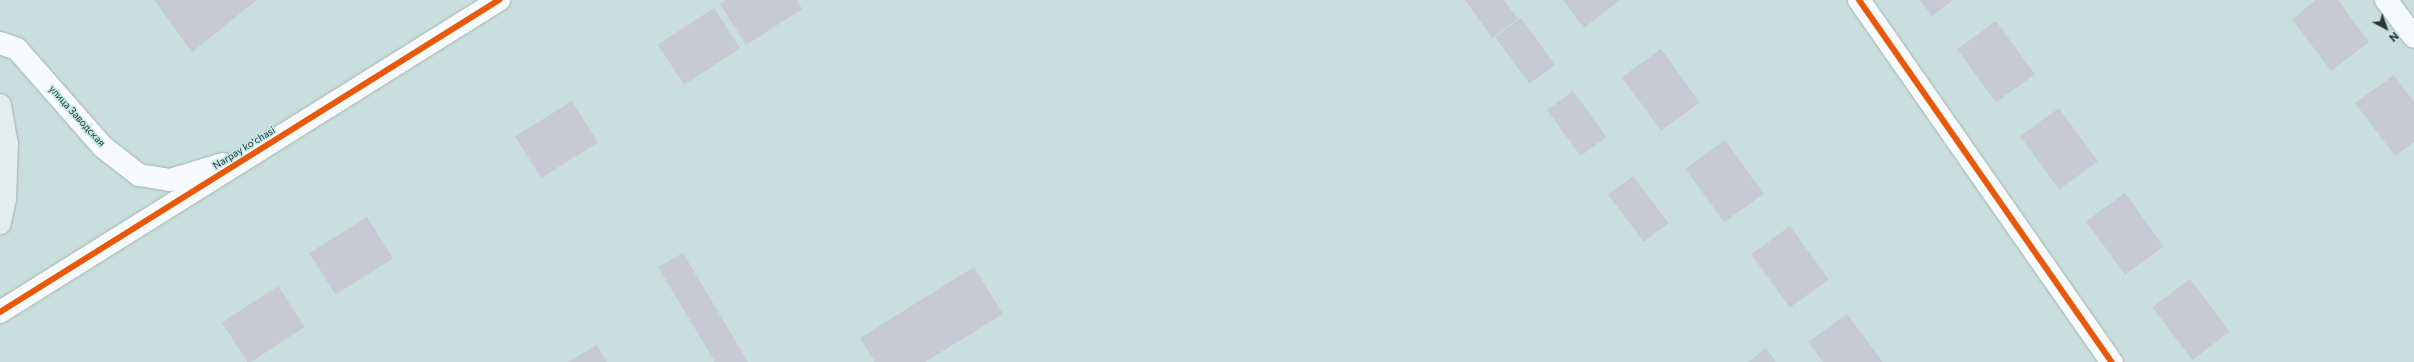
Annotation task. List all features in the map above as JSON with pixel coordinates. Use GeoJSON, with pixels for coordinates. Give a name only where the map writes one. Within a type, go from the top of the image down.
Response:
{"type":"FeatureCollection","features":[{"type":"Feature","properties":{"kind":"main road"},"geometry":{"type":"LineString","coordinates":[[0,105],[7,143],[5,199],[0,223]]}},
{"type":"Feature","properties":{"kind":"street","name":"Narpay ko'chasi"},"geometry":{"type":"LineString","coordinates":[[0,312],[499,0]]}},
{"type":"Feature","properties":{"kind":"street"},"geometry":{"type":"LineString","coordinates":[[1859,0],[2112,362]]}},
{"type":"Feature","properties":{"kind":"street"},"geometry":{"type":"LineString","coordinates":[[2386,0],[2414,37]]}},
{"type":"Feature","properties":{"kind":"street","name":"улица Заводская"},"geometry":{"type":"LineString","coordinates":[[0,43],[17,49],[103,147],[140,175],[170,180],[253,154]]}},
{"type":"Feature","properties":{"kind":"building"},"geometry":{"type":"Polygon","coordinates":[[[154,0],[257,0],[192,52],[154,0]]]}},
{"type":"Feature","properties":{"kind":"building"},"geometry":{"type":"Polygon","coordinates":[[[726,0],[797,0],[802,9],[746,45],[720,4],[726,0]]]}},
{"type":"Feature","properties":{"kind":"building"},"geometry":{"type":"Polygon","coordinates":[[[1465,0],[1504,0],[1518,19],[1492,38],[1465,0]]]}},
{"type":"Feature","properties":{"kind":"building"},"geometry":{"type":"Polygon","coordinates":[[[1563,0],[1620,0],[1584,28],[1563,0]]]}},
{"type":"Feature","properties":{"kind":"building"},"geometry":{"type":"Polygon","coordinates":[[[1920,0],[1953,0],[1932,16],[1920,0]]]}},
{"type":"Feature","properties":{"kind":"building"},"geometry":{"type":"Polygon","coordinates":[[[2316,0],[2338,0],[2369,42],[2331,71],[2292,19],[2316,0]]]}},
{"type":"Feature","properties":{"kind":"building"},"geometry":{"type":"Polygon","coordinates":[[[714,8],[740,48],[684,85],[658,44],[714,8]]]}},
{"type":"Feature","properties":{"kind":"building"},"geometry":{"type":"Polygon","coordinates":[[[1521,18],[1555,65],[1529,84],[1495,37],[1521,18]]]}},
{"type":"Feature","properties":{"kind":"building"},"geometry":{"type":"Polygon","coordinates":[[[1996,21],[2035,74],[1996,103],[1957,49],[1996,21]]]}},
{"type":"Feature","properties":{"kind":"building"},"geometry":{"type":"Polygon","coordinates":[[[1661,49],[1700,102],[1661,131],[1622,77],[1661,49]]]}},
{"type":"Feature","properties":{"kind":"building"},"geometry":{"type":"Polygon","coordinates":[[[2394,75],[2414,102],[2414,142],[2395,156],[2355,103],[2394,75]]]}},
{"type":"Feature","properties":{"kind":"building"},"geometry":{"type":"Polygon","coordinates":[[[1573,91],[1607,137],[1581,156],[1547,110],[1573,91]]]}},
{"type":"Feature","properties":{"kind":"building"},"geometry":{"type":"Polygon","coordinates":[[[572,101],[598,143],[541,178],[515,137],[572,101]]]}},
{"type":"Feature","properties":{"kind":"building"},"geometry":{"type":"Polygon","coordinates":[[[2059,108],[2098,161],[2059,190],[2020,136],[2059,108]]]}},
{"type":"Feature","properties":{"kind":"building"},"geometry":{"type":"Polygon","coordinates":[[[1725,140],[1764,193],[1724,222],[1685,169],[1725,140]]]}},
{"type":"Feature","properties":{"kind":"building"},"geometry":{"type":"Polygon","coordinates":[[[1633,176],[1669,223],[1644,242],[1608,195],[1633,176]]]}},
{"type":"Feature","properties":{"kind":"building"},"geometry":{"type":"Polygon","coordinates":[[[2125,193],[2164,246],[2125,275],[2086,221],[2125,193]]]}},
{"type":"Feature","properties":{"kind":"building"},"geometry":{"type":"Polygon","coordinates":[[[367,217],[393,259],[335,295],[309,253],[367,217]]]}},
{"type":"Feature","properties":{"kind":"building"},"geometry":{"type":"Polygon","coordinates":[[[1790,226],[1829,279],[1790,308],[1751,254],[1790,226]]]}},
{"type":"Feature","properties":{"kind":"building"},"geometry":{"type":"Polygon","coordinates":[[[683,253],[748,362],[715,362],[658,267],[683,253]]]}},
{"type":"Feature","properties":{"kind":"building"},"geometry":{"type":"Polygon","coordinates":[[[974,267],[1003,314],[925,362],[875,362],[860,338],[974,267]]]}},
{"type":"Feature","properties":{"kind":"building"},"geometry":{"type":"Polygon","coordinates":[[[2190,279],[2230,332],[2192,360],[2152,307],[2190,279]]]}},
{"type":"Feature","properties":{"kind":"building"},"geometry":{"type":"Polygon","coordinates":[[[278,286],[305,327],[251,362],[247,362],[222,322],[278,286]]]}},
{"type":"Feature","properties":{"kind":"building"},"geometry":{"type":"Polygon","coordinates":[[[1847,314],[1883,362],[1823,362],[1808,342],[1847,314]]]}},
{"type":"Feature","properties":{"kind":"building"},"geometry":{"type":"Polygon","coordinates":[[[597,345],[607,362],[568,362],[597,345]]]}},
{"type":"Feature","properties":{"kind":"building"},"geometry":{"type":"Polygon","coordinates":[[[1766,348],[1776,362],[1748,362],[1766,348]]]}},
{"type":"Feature","properties":{"kind":"cycle path"},"geometry":{"type":"LineString","coordinates":[[0,312],[499,0]]}},
{"type":"Feature","properties":{"kind":"cycle path"},"geometry":{"type":"LineString","coordinates":[[1859,0],[2112,362]]}}]}
